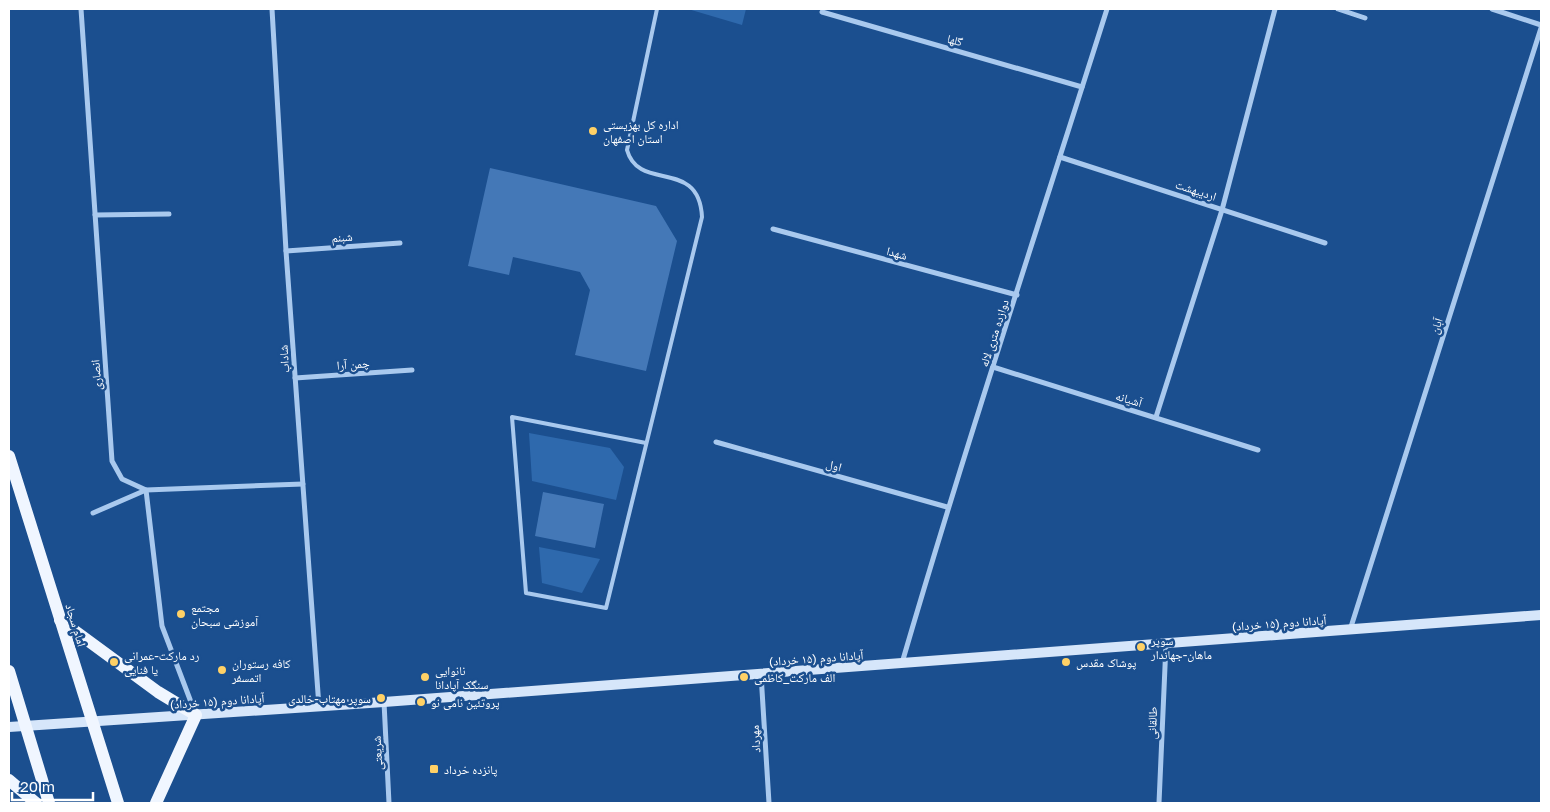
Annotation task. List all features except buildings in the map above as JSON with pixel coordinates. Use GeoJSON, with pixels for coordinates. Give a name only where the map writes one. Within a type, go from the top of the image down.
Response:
{"type":"FeatureCollection","features":[{"type":"Feature","properties":{"kind":"main road","name":"امام سجاد"},"geometry":{"type":"LineString","coordinates":[[9,456],[118,803]]}},
{"type":"Feature","properties":{"kind":"main road","name":"آپادانا دوم (۱۵ خرداد)"},"geometry":{"type":"LineString","coordinates":[[9,727],[319,707],[1541,615]]}},
{"type":"Feature","properties":{"kind":"main road"},"geometry":{"type":"LineString","coordinates":[[60,620],[158,692],[196,715],[156,803]]}},
{"type":"Feature","properties":{"kind":"main road"},"geometry":{"type":"LineString","coordinates":[[9,671],[50,803]]}},
{"type":"Feature","properties":{"kind":"main road"},"geometry":{"type":"LineString","coordinates":[[9,780],[36,803]]}},
{"type":"Feature","properties":{"kind":"street","name":"انصاری"},"geometry":{"type":"LineString","coordinates":[[81,9],[112,461],[122,479],[146,490]]}},
{"type":"Feature","properties":{"kind":"street","name":"شاداب"},"geometry":{"type":"LineString","coordinates":[[272,9],[286,251],[319,707]]}},
{"type":"Feature","properties":{"kind":"street","name":"دوازده متری لاله"},"geometry":{"type":"LineString","coordinates":[[902,664],[947,507],[1017,295],[1107,9]]}},
{"type":"Feature","properties":{"kind":"street"},"geometry":{"type":"LineString","coordinates":[[1156,418],[1222,210],[1275,9]]}},
{"type":"Feature","properties":{"kind":"street"},"geometry":{"type":"LineString","coordinates":[[1338,9],[1365,18]]}},
{"type":"Feature","properties":{"kind":"street","name":"آبان"},"geometry":{"type":"LineString","coordinates":[[1350,630],[1541,27],[1492,9]]}},
{"type":"Feature","properties":{"kind":"street","name":"گلها"},"geometry":{"type":"LineString","coordinates":[[822,12],[1082,87]]}},
{"type":"Feature","properties":{"kind":"street","name":"اردیبهشت"},"geometry":{"type":"LineString","coordinates":[[1060,156],[1325,243]]}},
{"type":"Feature","properties":{"kind":"street"},"geometry":{"type":"LineString","coordinates":[[95,215],[169,214]]}},
{"type":"Feature","properties":{"kind":"street","name":"شهدا"},"geometry":{"type":"LineString","coordinates":[[773,230],[1017,295]]}},
{"type":"Feature","properties":{"kind":"street","name":"شبنم"},"geometry":{"type":"LineString","coordinates":[[286,251],[400,243]]}},
{"type":"Feature","properties":{"kind":"street","name":"آشیانه"},"geometry":{"type":"LineString","coordinates":[[993,367],[1258,450]]}},
{"type":"Feature","properties":{"kind":"street","name":"چمن آرا"},"geometry":{"type":"LineString","coordinates":[[296,378],[412,370]]}},
{"type":"Feature","properties":{"kind":"street","name":"اول"},"geometry":{"type":"LineString","coordinates":[[716,442],[947,507]]}},
{"type":"Feature","properties":{"kind":"street"},"geometry":{"type":"LineString","coordinates":[[93,512],[146,490],[303,484]]}},
{"type":"Feature","properties":{"kind":"street"},"geometry":{"type":"LineString","coordinates":[[146,490],[162,626],[196,715]]}},
{"type":"Feature","properties":{"kind":"street","name":"طالقانی"},"geometry":{"type":"LineString","coordinates":[[1159,803],[1166,644]]}},
{"type":"Feature","properties":{"kind":"street","name":"مهرداد"},"geometry":{"type":"LineString","coordinates":[[761,674],[769,803]]}},
{"type":"Feature","properties":{"kind":"street","name":"شریعتی"},"geometry":{"type":"LineString","coordinates":[[384,702],[389,803]]}},
{"type":"Feature","properties":{"kind":"lane"},"geometry":{"type":"LineString","coordinates":[[646,443],[512,417],[526,593],[606,608],[702,217],[699,194],[692,186],[636,167],[630,159],[627,150],[657,9]]}},
{"type":"Feature","properties":{"kind":"shaded area"},"geometry":{"type":"Polygon","coordinates":[[[688,9],[746,9],[742,25],[688,9]]]}},
{"type":"Feature","properties":{"kind":"shaded area"},"geometry":{"type":"Polygon","coordinates":[[[529,433],[610,448],[624,467],[616,500],[532,481],[529,433]]]}},
{"type":"Feature","properties":{"kind":"shaded area"},"geometry":{"type":"Polygon","coordinates":[[[539,547],[600,559],[582,593],[542,583],[539,547]]]}},
{"type":"Feature","properties":{"kind":"place","name":"اداره کل بهزیستی استان اصفهان"},"geometry":{"type":"Point","coordinates":[593,131]}},
{"type":"Feature","properties":{"kind":"place","name":"مجتمع آموزشی سبحان"},"geometry":{"type":"Point","coordinates":[181,614]}},
{"type":"Feature","properties":{"kind":"place","name":"سوپر ماهان-جهاندار"},"geometry":{"type":"Point","coordinates":[1141,647]}},
{"type":"Feature","properties":{"kind":"place","name":"رد مارکت-عمرانی یا فنایی"},"geometry":{"type":"Point","coordinates":[114,662]}},
{"type":"Feature","properties":{"kind":"place","name":"پوشاک مقدس"},"geometry":{"type":"Point","coordinates":[1066,662]}},
{"type":"Feature","properties":{"kind":"place","name":"كافه رستوران اتمسفر"},"geometry":{"type":"Point","coordinates":[222,670]}},
{"type":"Feature","properties":{"kind":"place","name":"نانوایی سنگک آپادانا"},"geometry":{"type":"Point","coordinates":[425,677]}},
{"type":"Feature","properties":{"kind":"place","name":"الف مارکت_کاظمی"},"geometry":{"type":"Point","coordinates":[744,677]}},
{"type":"Feature","properties":{"kind":"place","name":"سوپر مهتاب-خالدی"},"geometry":{"type":"Point","coordinates":[381,698]}},
{"type":"Feature","properties":{"kind":"place","name":"پروتئین نامی نو"},"geometry":{"type":"Point","coordinates":[421,702]}},
{"type":"Feature","properties":{"kind":"place","name":"پانزده خرداد"},"geometry":{"type":"Point","coordinates":[434,769]}}]}
